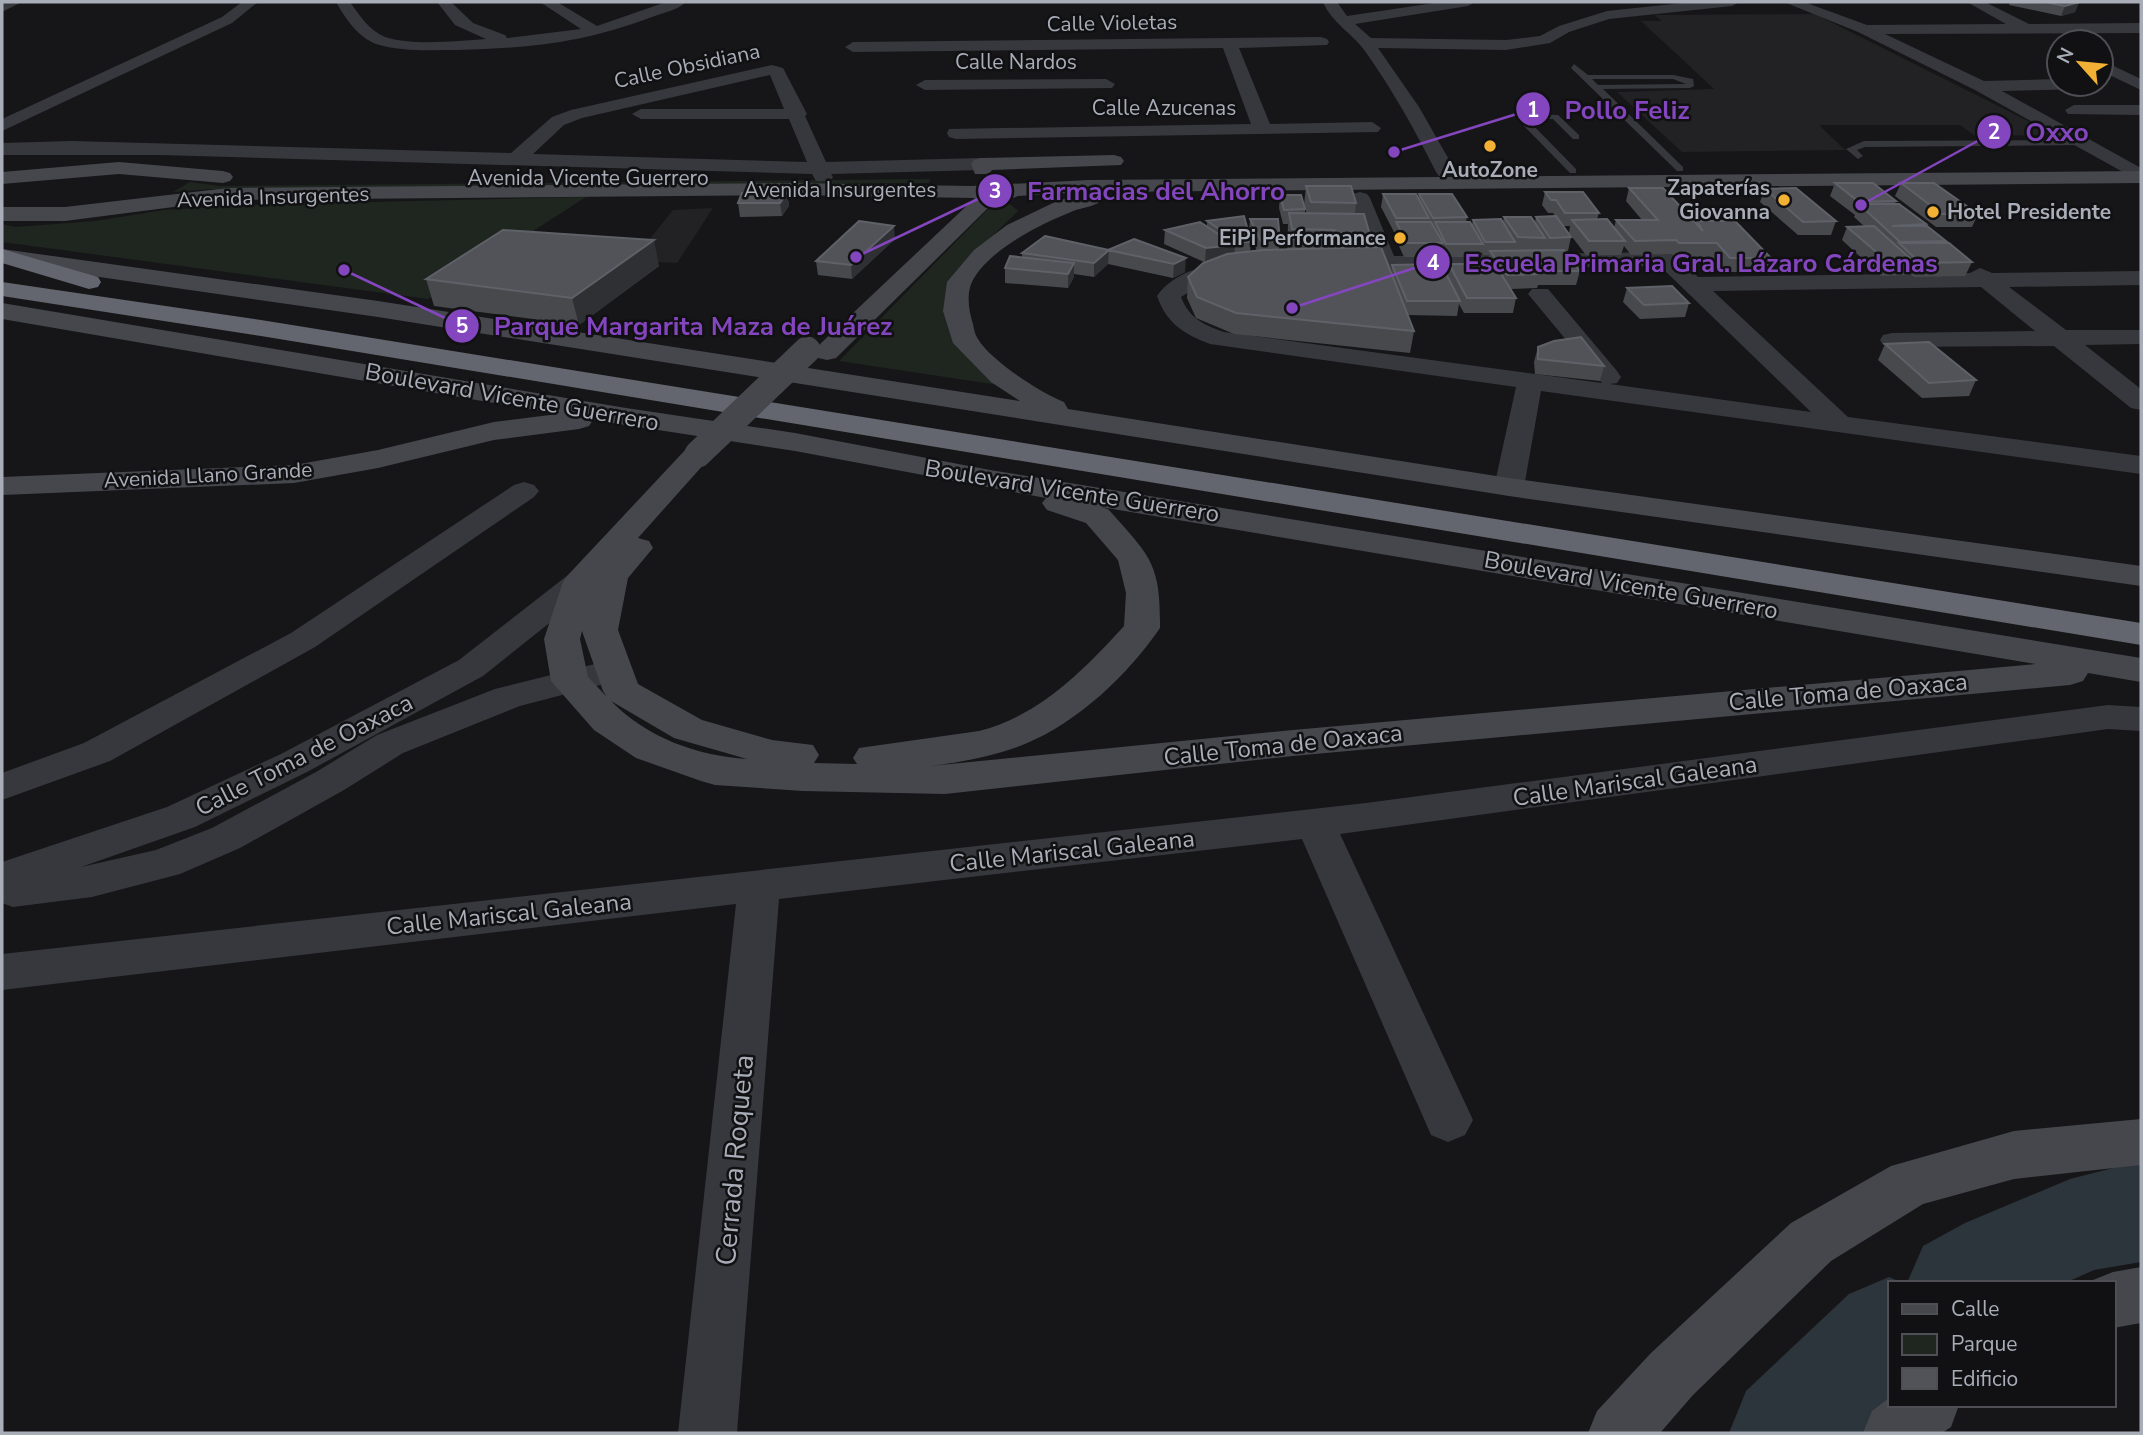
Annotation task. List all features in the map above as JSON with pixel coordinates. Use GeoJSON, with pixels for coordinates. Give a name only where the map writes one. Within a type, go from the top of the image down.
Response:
{"type":"FeatureCollection","features":[{"type":"Feature","properties":{"kind":"highway"},"geometry":{"type":"LineString","coordinates":[[2,256],[90,283]]}},
{"type":"Feature","properties":{"kind":"highway","name":"Boulevard Vicente Guerrero"},"geometry":{"type":"LineString","coordinates":[[2,270],[2141,608]]}},
{"type":"Feature","properties":{"kind":"highway","name":"Boulevard Vicente Guerrero"},"geometry":{"type":"LineString","coordinates":[[2,289],[261,328],[2137,658]]}},
{"type":"Feature","properties":{"kind":"main road"},"geometry":{"type":"LineString","coordinates":[[1830,157],[2122,160],[2141,154]]}},
{"type":"Feature","properties":{"kind":"main road"},"geometry":{"type":"LineString","coordinates":[[1412,160],[1442,166],[1466,159]]}},
{"type":"Feature","properties":{"kind":"main road"},"geometry":{"type":"LineString","coordinates":[[1534,159],[1574,163]]}},
{"type":"Feature","properties":{"kind":"main road"},"geometry":{"type":"LineString","coordinates":[[1641,159],[1679,167],[1738,191]]}},
{"type":"Feature","properties":{"kind":"main road","name":"Avenida Vicente Guerrero"},"geometry":{"type":"LineString","coordinates":[[2,178],[120,168],[266,178],[940,174],[982,167],[1059,173],[1164,174],[1442,166],[1505,177],[1574,163],[1679,167],[2122,160]]}},
{"type":"Feature","properties":{"kind":"main road"},"geometry":{"type":"LineString","coordinates":[[982,167],[1139,161]]}},
{"type":"Feature","properties":{"kind":"main road","name":"Avenida Insurgentes"},"geometry":{"type":"LineString","coordinates":[[2,215],[65,214],[228,194],[933,190],[971,192],[1089,186],[1505,177],[1679,167],[1872,191],[2141,176]]}},
{"type":"Feature","properties":{"kind":"main road"},"geometry":{"type":"LineString","coordinates":[[65,214],[105,202],[136,185],[134,174],[120,168]]}},
{"type":"Feature","properties":{"kind":"main road"},"geometry":{"type":"LineString","coordinates":[[2,193],[30,180],[74,170]]}},
{"type":"Feature","properties":{"kind":"main road"},"geometry":{"type":"LineString","coordinates":[[1009,170],[1030,177],[1030,181],[1021,191],[1015,230]]}},
{"type":"Feature","properties":{"kind":"main road"},"geometry":{"type":"LineString","coordinates":[[1088,422],[1039,402],[1001,376],[966,343],[956,311],[958,282],[982,255],[1015,230],[1088,198],[1158,186]]}},
{"type":"Feature","properties":{"kind":"main road","name":"Calle Toma de Oaxaca"},"geometry":{"type":"LineString","coordinates":[[933,190],[952,196],[954,209],[817,351],[710,456],[596,579],[562,639],[570,681],[608,720],[650,749],[715,771],[803,777],[945,780],[1817,694],[2137,658]]}},
{"type":"Feature","properties":{"kind":"main road","name":"Calle Toma de Oaxaca"},"geometry":{"type":"LineString","coordinates":[[817,351],[979,204],[1021,191]]}},
{"type":"Feature","properties":{"kind":"main road"},"geometry":{"type":"LineString","coordinates":[[1088,198],[1360,198],[1738,191],[2141,191]]}},
{"type":"Feature","properties":{"kind":"main road"},"geometry":{"type":"LineString","coordinates":[[2,256],[378,309],[1509,487],[2141,576]]}},
{"type":"Feature","properties":{"kind":"main road","name":"Boulevard Vicente Guerrero"},"geometry":{"type":"LineString","coordinates":[[2,311],[626,417],[795,442],[990,479],[2137,658]]}},
{"type":"Feature","properties":{"kind":"main road"},"geometry":{"type":"LineString","coordinates":[[494,431],[518,409],[522,398]]}},
{"type":"Feature","properties":{"kind":"main road","name":"Avenida Llano Grande"},"geometry":{"type":"LineString","coordinates":[[2,486],[294,474],[378,459],[494,431],[626,417]]}},
{"type":"Feature","properties":{"kind":"main road"},"geometry":{"type":"LineString","coordinates":[[596,579],[600,630],[622,691],[688,729],[772,753],[852,760],[941,751],[1010,736],[1064,706],[1108,666],[1142,628],[1143,593],[1134,558],[1097,516],[990,479]]}},
{"type":"Feature","properties":{"kind":"main road"},"geometry":{"type":"LineString","coordinates":[[1619,1433],[1672,1374],[1811,1242],[1910,1183],[2014,1155],[2141,1142]]}},
{"type":"Feature","properties":{"kind":"main road"},"geometry":{"type":"LineString","coordinates":[[2115,1300],[2141,1295]]}},
{"type":"Feature","properties":{"kind":"main road"},"geometry":{"type":"LineString","coordinates":[[1894,1433],[1926,1407]]}},
{"type":"Feature","properties":{"kind":"street"},"geometry":{"type":"LineString","coordinates":[[2,8],[15,2]]}},
{"type":"Feature","properties":{"kind":"street"},"geometry":{"type":"LineString","coordinates":[[2,126],[227,20],[251,2]]}},
{"type":"Feature","properties":{"kind":"street"},"geometry":{"type":"LineString","coordinates":[[444,2],[458,21],[472,31],[510,41]]}},
{"type":"Feature","properties":{"kind":"street"},"geometry":{"type":"LineString","coordinates":[[547,2],[591,29],[584,34]]}},
{"type":"Feature","properties":{"kind":"street"},"geometry":{"type":"LineString","coordinates":[[351,8],[379,40],[393,44],[563,39],[679,2]]}},
{"type":"Feature","properties":{"kind":"street"},"geometry":{"type":"LineString","coordinates":[[1331,2],[1343,21],[1367,43],[1424,129],[1442,166]]}},
{"type":"Feature","properties":{"kind":"street"},"geometry":{"type":"LineString","coordinates":[[1635,2],[1657,9]]}},
{"type":"Feature","properties":{"kind":"street"},"geometry":{"type":"LineString","coordinates":[[1367,43],[1506,45],[1544,40],[1564,29],[1607,15],[1732,2]]}},
{"type":"Feature","properties":{"kind":"street"},"geometry":{"type":"LineString","coordinates":[[1791,2],[1863,29],[1981,86],[2085,143],[2122,160],[2141,176]]}},
{"type":"Feature","properties":{"kind":"street"},"geometry":{"type":"LineString","coordinates":[[1978,4],[1999,2]]}},
{"type":"Feature","properties":{"kind":"street"},"geometry":{"type":"LineString","coordinates":[[1343,21],[1445,3],[1470,8]]}},
{"type":"Feature","properties":{"kind":"street"},"geometry":{"type":"LineString","coordinates":[[1978,4],[2045,37]]}},
{"type":"Feature","properties":{"kind":"street"},"geometry":{"type":"LineString","coordinates":[[1508,27],[1544,40]]}},
{"type":"Feature","properties":{"kind":"street"},"geometry":{"type":"LineString","coordinates":[[1863,29],[2141,29]]}},
{"type":"Feature","properties":{"kind":"street","name":"Calle Violetas"},"geometry":{"type":"LineString","coordinates":[[853,47],[902,47],[1102,71],[1229,43],[1321,42]]}},
{"type":"Feature","properties":{"kind":"street"},"geometry":{"type":"LineString","coordinates":[[1229,43],[1263,130]]}},
{"type":"Feature","properties":{"kind":"street"},"geometry":{"type":"LineString","coordinates":[[902,47],[936,103]]}},
{"type":"Feature","properties":{"kind":"street","name":"Calle Obsidiana"},"geometry":{"type":"LineString","coordinates":[[576,114],[772,70],[777,72],[822,173]]}},
{"type":"Feature","properties":{"kind":"street","name":"Calle Nardos"},"geometry":{"type":"LineString","coordinates":[[925,85],[1102,71]]}},
{"type":"Feature","properties":{"kind":"street"},"geometry":{"type":"LineString","coordinates":[[2115,72],[2140,84]]}},
{"type":"Feature","properties":{"kind":"street"},"geometry":{"type":"LineString","coordinates":[[2115,84],[2140,84]]}},
{"type":"Feature","properties":{"kind":"street"},"geometry":{"type":"LineString","coordinates":[[1981,86],[2045,85]]}},
{"type":"Feature","properties":{"kind":"street"},"geometry":{"type":"LineString","coordinates":[[2074,110],[2141,110]]}},
{"type":"Feature","properties":{"kind":"street"},"geometry":{"type":"LineString","coordinates":[[517,158],[558,121],[576,114],[797,114]]}},
{"type":"Feature","properties":{"kind":"street","name":"Calle Azucenas"},"geometry":{"type":"LineString","coordinates":[[982,167],[952,127],[1113,125],[1263,130],[1372,128]]}},
{"type":"Feature","properties":{"kind":"street"},"geometry":{"type":"LineString","coordinates":[[2,149],[85,147],[517,158],[822,173]]}},
{"type":"Feature","properties":{"kind":"street"},"geometry":{"type":"LineString","coordinates":[[1360,198],[1386,263]]}},
{"type":"Feature","properties":{"kind":"street"},"geometry":{"type":"LineString","coordinates":[[1955,256],[2141,402]]}},
{"type":"Feature","properties":{"kind":"street"},"geometry":{"type":"LineString","coordinates":[[1318,263],[1666,259],[1839,423]]}},
{"type":"Feature","properties":{"kind":"street"},"geometry":{"type":"LineString","coordinates":[[1263,265],[1212,271],[1182,283],[1169,296],[1175,315],[1192,328],[1219,339],[2141,465]]}},
{"type":"Feature","properties":{"kind":"street"},"geometry":{"type":"LineString","coordinates":[[1693,284],[2141,278]]}},
{"type":"Feature","properties":{"kind":"street"},"geometry":{"type":"LineString","coordinates":[[1540,294],[1621,394]]}},
{"type":"Feature","properties":{"kind":"street"},"geometry":{"type":"LineString","coordinates":[[1892,340],[2141,337]]}},
{"type":"Feature","properties":{"kind":"street"},"geometry":{"type":"LineString","coordinates":[[1509,487],[1530,381]]}},
{"type":"Feature","properties":{"kind":"street"},"geometry":{"type":"LineString","coordinates":[[2,787],[97,752],[303,640],[524,491]]}},
{"type":"Feature","properties":{"kind":"street","name":"Calle Toma de Oaxaca"},"geometry":{"type":"LineString","coordinates":[[2,878],[181,817],[294,763],[471,668],[596,579]]}},
{"type":"Feature","properties":{"kind":"street"},"geometry":{"type":"LineString","coordinates":[[2,893],[92,881],[165,863],[226,838],[330,781],[390,744],[508,697],[615,670]]}},
{"type":"Feature","properties":{"kind":"street","name":"Calle Mariscal Galeana"},"geometry":{"type":"LineString","coordinates":[[2,972],[1315,823],[2108,717],[2141,719]]}},
{"type":"Feature","properties":{"kind":"street"},"geometry":{"type":"LineString","coordinates":[[1315,823],[1448,1120]]}},
{"type":"Feature","properties":{"kind":"street","name":"Cerrada Roqueta"},"geometry":{"type":"LineString","coordinates":[[708,1433],[759,886]]}},
{"type":"Feature","properties":{"kind":"lane"},"geometry":{"type":"LineString","coordinates":[[1574,66],[1679,167]]}},
{"type":"Feature","properties":{"kind":"lane"},"geometry":{"type":"LineString","coordinates":[[1588,77],[1673,77],[1690,82],[1690,86],[1598,87]]}},
{"type":"Feature","properties":{"kind":"lane"},"geometry":{"type":"LineString","coordinates":[[1574,163],[1522,119],[1525,116],[1555,117],[1576,137]]}},
{"type":"Feature","properties":{"kind":"lane"},"geometry":{"type":"LineString","coordinates":[[1858,156],[1851,149],[1864,144],[2085,143]]}},
{"type":"Feature","properties":{"kind":"shaded area"},"geometry":{"type":"Polygon","coordinates":[[[1815,14],[2056,135],[1975,136],[1960,125],[1819,125],[1845,150],[1682,152],[1617,92],[1714,89],[1641,21],[1662,21],[1654,15],[1815,14]]]}},
{"type":"Feature","properties":{"kind":"shaded area"},"geometry":{"type":"Polygon","coordinates":[[[713,208],[677,263],[632,261],[673,210],[713,208]]]}},
{"type":"Feature","properties":{"kind":"green space"},"geometry":{"type":"Polygon","coordinates":[[[930,179],[929,183],[212,189],[173,192],[190,182],[219,186],[930,179]]]}},
{"type":"Feature","properties":{"kind":"green space"},"geometry":{"type":"Polygon","coordinates":[[[586,197],[428,299],[2,242],[2,224],[16,227],[95,221],[164,210],[242,205],[586,197]]]}},
{"type":"Feature","properties":{"kind":"green space"},"geometry":{"type":"Polygon","coordinates":[[[1010,204],[1018,211],[971,257],[952,305],[1012,387],[839,361],[989,208],[1010,204]]]}},
{"type":"Feature","properties":{"kind":"building"},"geometry":{"type":"Polygon","coordinates":[[[2045,2],[2079,2],[2065,6],[2045,2]]]}},
{"type":"Feature","properties":{"kind":"building"},"geometry":{"type":"Polygon","coordinates":[[[1835,183],[1873,183],[1896,201],[1859,202],[1835,183]]]}},
{"type":"Feature","properties":{"kind":"building"},"geometry":{"type":"Polygon","coordinates":[[[1901,183],[1934,183],[1978,214],[1942,214],[1901,183]]]}},
{"type":"Feature","properties":{"kind":"building"},"geometry":{"type":"Polygon","coordinates":[[[1306,186],[1351,186],[1356,203],[1311,202],[1306,186]]]}},
{"type":"Feature","properties":{"kind":"building"},"geometry":{"type":"Polygon","coordinates":[[[1629,188],[1663,188],[1703,231],[1697,221],[1735,221],[1771,258],[1730,258],[1717,243],[1635,241],[1616,220],[1658,220],[1629,188]]]}},
{"type":"Feature","properties":{"kind":"building"},"geometry":{"type":"Polygon","coordinates":[[[1796,188],[1836,221],[1803,222],[1765,189],[1796,188]]]}},
{"type":"Feature","properties":{"kind":"building"},"geometry":{"type":"Polygon","coordinates":[[[1545,192],[1583,192],[1599,213],[1565,213],[1556,200],[1551,200],[1545,192]]]}},
{"type":"Feature","properties":{"kind":"building"},"geometry":{"type":"Polygon","coordinates":[[[742,193],[787,193],[780,203],[738,203],[742,193]]]}},
{"type":"Feature","properties":{"kind":"building"},"geometry":{"type":"Polygon","coordinates":[[[1383,194],[1416,194],[1429,218],[1396,218],[1383,194]]]}},
{"type":"Feature","properties":{"kind":"building"},"geometry":{"type":"Polygon","coordinates":[[[1419,194],[1452,194],[1467,217],[1433,218],[1419,194]]]}},
{"type":"Feature","properties":{"kind":"building"},"geometry":{"type":"Polygon","coordinates":[[[1280,195],[1301,195],[1305,209],[1284,210],[1280,195]]]}},
{"type":"Feature","properties":{"kind":"building"},"geometry":{"type":"Polygon","coordinates":[[[1859,204],[1899,204],[1926,224],[1892,226],[1927,226],[1946,241],[1900,242],[1859,204]]]}},
{"type":"Feature","properties":{"kind":"building"},"geometry":{"type":"Polygon","coordinates":[[[1289,213],[1364,214],[1371,239],[1342,239],[1335,230],[1292,229],[1289,213]]]}},
{"type":"Feature","properties":{"kind":"building"},"geometry":{"type":"Polygon","coordinates":[[[1244,216],[1251,242],[1239,242],[1207,221],[1244,216]]]}},
{"type":"Feature","properties":{"kind":"building"},"geometry":{"type":"Polygon","coordinates":[[[1556,216],[1571,237],[1550,238],[1536,217],[1556,216]]]}},
{"type":"Feature","properties":{"kind":"building"},"geometry":{"type":"Polygon","coordinates":[[[1504,217],[1531,217],[1545,238],[1518,237],[1504,217]]]}},
{"type":"Feature","properties":{"kind":"building"},"geometry":{"type":"Polygon","coordinates":[[[1250,219],[1278,219],[1280,241],[1261,241],[1250,219]]]}},
{"type":"Feature","properties":{"kind":"building"},"geometry":{"type":"Polygon","coordinates":[[[1501,219],[1515,242],[1485,242],[1473,220],[1501,219]]]}},
{"type":"Feature","properties":{"kind":"building"},"geometry":{"type":"Polygon","coordinates":[[[1607,219],[1625,241],[1589,241],[1572,220],[1607,219]]]}},
{"type":"Feature","properties":{"kind":"building"},"geometry":{"type":"Polygon","coordinates":[[[859,221],[894,226],[851,265],[816,261],[859,221]]]}},
{"type":"Feature","properties":{"kind":"building"},"geometry":{"type":"Polygon","coordinates":[[[1200,222],[1235,245],[1206,248],[1165,230],[1200,222]]]}},
{"type":"Feature","properties":{"kind":"building"},"geometry":{"type":"Polygon","coordinates":[[[1396,222],[1431,222],[1443,243],[1407,243],[1396,222]]]}},
{"type":"Feature","properties":{"kind":"building"},"geometry":{"type":"Polygon","coordinates":[[[1435,222],[1470,222],[1483,244],[1446,244],[1435,222]]]}},
{"type":"Feature","properties":{"kind":"building"},"geometry":{"type":"Polygon","coordinates":[[[1874,226],[1913,261],[1887,261],[1847,227],[1874,226]]]}},
{"type":"Feature","properties":{"kind":"building"},"geometry":{"type":"Polygon","coordinates":[[[503,230],[654,240],[572,298],[426,279],[503,230]]]}},
{"type":"Feature","properties":{"kind":"building"},"geometry":{"type":"Polygon","coordinates":[[[1288,233],[1325,234],[1325,239],[1290,239],[1288,233]]]}},
{"type":"Feature","properties":{"kind":"building"},"geometry":{"type":"Polygon","coordinates":[[[1045,236],[1109,250],[1094,263],[1022,253],[1045,236]]]}},
{"type":"Feature","properties":{"kind":"building"},"geometry":{"type":"Polygon","coordinates":[[[1134,239],[1186,258],[1174,264],[1108,250],[1134,239]]]}},
{"type":"Feature","properties":{"kind":"building"},"geometry":{"type":"Polygon","coordinates":[[[1899,243],[1949,243],[1972,262],[1920,263],[1899,243]]]}},
{"type":"Feature","properties":{"kind":"building"},"geometry":{"type":"Polygon","coordinates":[[[1381,247],[1414,331],[1236,313],[1197,297],[1188,277],[1203,263],[1227,254],[1263,250],[1381,247]]]}},
{"type":"Feature","properties":{"kind":"building"},"geometry":{"type":"Polygon","coordinates":[[[1564,250],[1580,271],[1538,271],[1540,274],[1507,275],[1490,251],[1564,250]]]}},
{"type":"Feature","properties":{"kind":"building"},"geometry":{"type":"Polygon","coordinates":[[[1010,256],[1074,263],[1068,274],[1005,268],[1010,256]]]}},
{"type":"Feature","properties":{"kind":"building"},"geometry":{"type":"Polygon","coordinates":[[[1441,264],[1460,301],[1407,301],[1392,265],[1441,264]]]}},
{"type":"Feature","properties":{"kind":"building"},"geometry":{"type":"Polygon","coordinates":[[[1449,264],[1495,264],[1516,298],[1467,298],[1449,264]]]}},
{"type":"Feature","properties":{"kind":"building"},"geometry":{"type":"Polygon","coordinates":[[[1672,286],[1689,303],[1644,305],[1627,288],[1672,286]]]}},
{"type":"Feature","properties":{"kind":"building"},"geometry":{"type":"Polygon","coordinates":[[[1581,337],[1604,366],[1538,359],[1538,347],[1554,341],[1581,337]]]}},
{"type":"Feature","properties":{"kind":"building"},"geometry":{"type":"Polygon","coordinates":[[[1929,342],[1976,380],[1929,383],[1885,344],[1929,342]]]}},
{"type":"Feature","properties":{"kind":"waterway"},"geometry":{"type":"LineString","coordinates":[[1964,1281],[2003,1259],[2070,1228],[2141,1213]]}},
{"type":"Feature","properties":{"kind":"waterway"},"geometry":{"type":"LineString","coordinates":[[1788,1433],[1888,1334]]}},
{"type":"Feature","properties":{"kind":"place","name":"AutoZone"},"geometry":{"type":"Point","coordinates":[1490,146]}},
{"type":"Feature","properties":{"kind":"place","name":"Pollo Feliz"},"geometry":{"type":"Point","coordinates":[1394,152]}},
{"type":"Feature","properties":{"kind":"place","name":"Zapaterías Giovanna"},"geometry":{"type":"Point","coordinates":[1784,200]}},
{"type":"Feature","properties":{"kind":"place","name":"Oxxo"},"geometry":{"type":"Point","coordinates":[1861,205]}},
{"type":"Feature","properties":{"kind":"place","name":"Hotel Presidente"},"geometry":{"type":"Point","coordinates":[1933,212]}},
{"type":"Feature","properties":{"kind":"place","name":"EiPi Performance"},"geometry":{"type":"Point","coordinates":[1400,238]}},
{"type":"Feature","properties":{"kind":"place","name":"Farmacias del Ahorro"},"geometry":{"type":"Point","coordinates":[856,257]}},
{"type":"Feature","properties":{"kind":"place","name":"Parque Margarita Maza de Juárez"},"geometry":{"type":"Point","coordinates":[344,270]}},
{"type":"Feature","properties":{"kind":"place","name":"Escuela Primaria Gral. Lázaro Cárdenas"},"geometry":{"type":"Point","coordinates":[1292,308]}}]}
